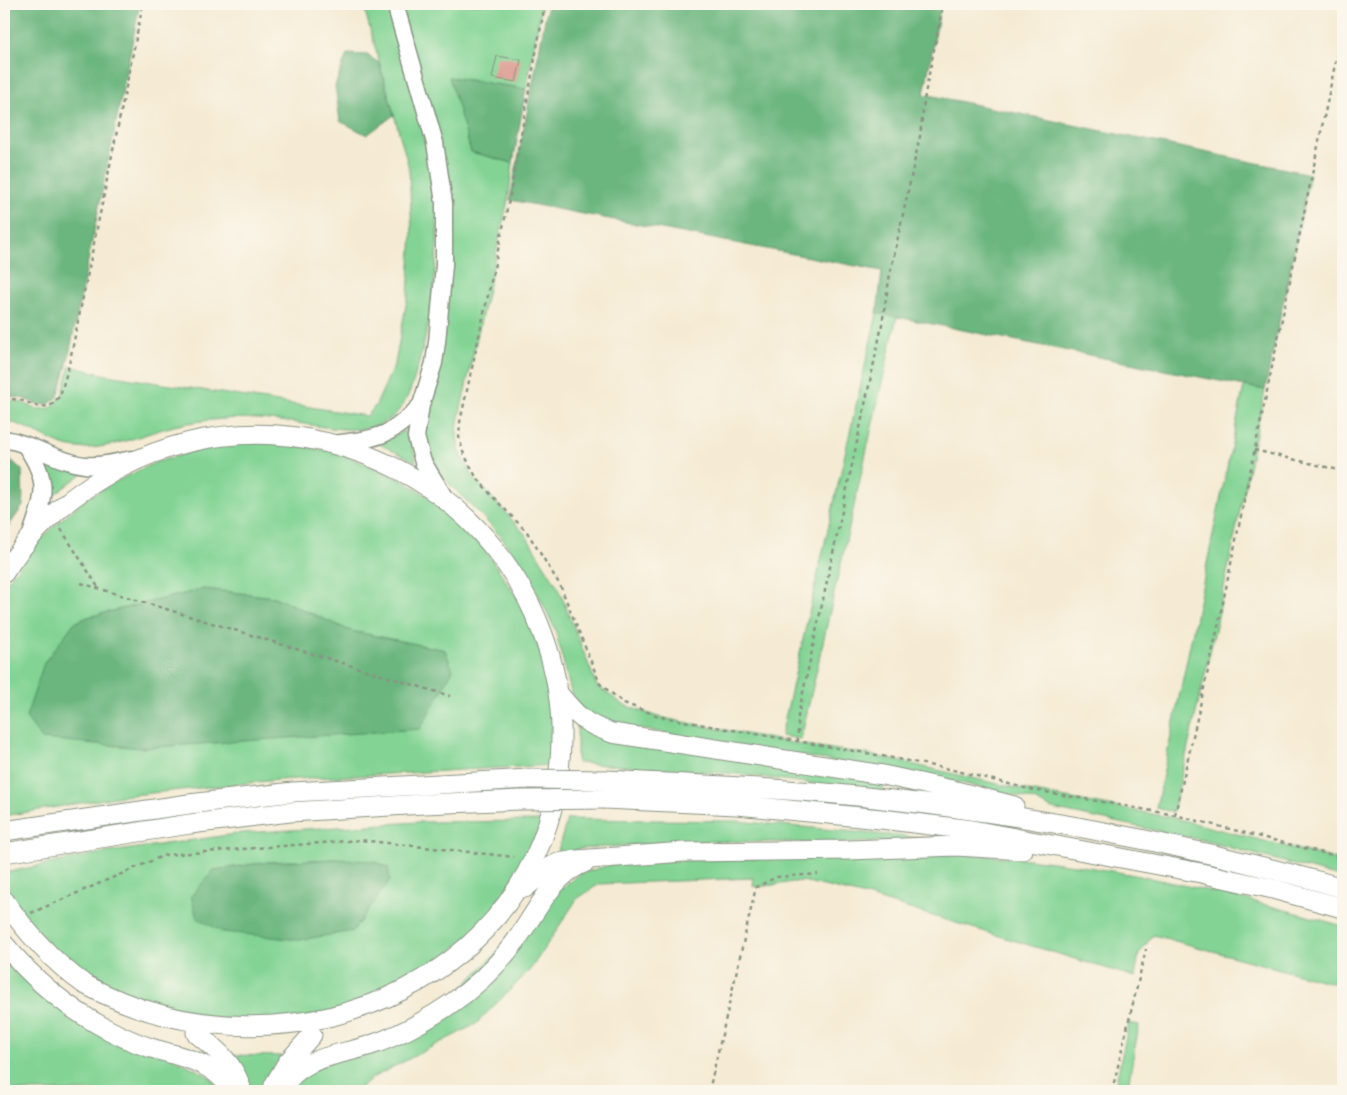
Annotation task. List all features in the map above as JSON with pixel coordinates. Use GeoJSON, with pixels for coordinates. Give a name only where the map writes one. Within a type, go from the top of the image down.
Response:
{"type":"FeatureCollection","features":[{"type":"Feature","properties":{"kind":"highway"},"geometry":{"type":"LineString","coordinates":[[4,573],[30,537],[52,516],[87,488],[119,468],[146,456],[196,441],[249,435],[275,435],[334,444],[371,457],[413,478],[447,501],[486,539],[516,578],[538,622],[553,668],[560,717],[560,766],[552,814],[536,860],[518,894],[493,929],[448,974],[400,1005],[374,1017],[312,1035],[283,1039],[253,1040],[195,1032],[145,1017],[107,998],[71,974],[31,936],[11,921],[4,900]]}},
{"type":"Feature","properties":{"kind":"highway"},"geometry":{"type":"LineString","coordinates":[[558,693],[582,720],[612,733],[883,775],[1016,806],[1052,823]]}},
{"type":"Feature","properties":{"kind":"highway"},"geometry":{"type":"LineString","coordinates":[[8,831],[190,804],[292,792],[528,779],[605,780],[737,786],[883,798],[1052,823],[1202,852],[1343,888]]}},
{"type":"Feature","properties":{"kind":"highway"},"geometry":{"type":"LineString","coordinates":[[11,851],[190,824],[290,812],[520,800],[604,800],[737,806],[881,818],[972,830],[1138,860],[1273,889],[1343,908]]}},
{"type":"Feature","properties":{"kind":"highway"},"geometry":{"type":"LineString","coordinates":[[518,894],[558,863],[684,852],[849,850],[956,846],[1034,851],[1107,862],[1138,860]]}},
{"type":"Feature","properties":{"kind":"highway"},"geometry":{"type":"LineString","coordinates":[[280,1091],[288,1080],[307,1063],[387,1039],[422,1022],[448,1006],[480,981],[498,963],[524,931],[555,884],[566,872],[578,865],[596,859]]}},
{"type":"Feature","properties":{"kind":"highway"},"geometry":{"type":"LineString","coordinates":[[4,944],[30,974],[62,1002],[122,1036],[152,1048],[200,1063],[218,1074],[232,1091]]}},
{"type":"Feature","properties":{"kind":"highway"},"geometry":{"type":"LineString","coordinates":[[195,1032],[214,1047],[226,1060],[236,1073],[242,1091]]}},
{"type":"Feature","properties":{"kind":"highway"},"geometry":{"type":"LineString","coordinates":[[272,1091],[287,1063],[312,1035]]}},
{"type":"Feature","properties":{"kind":"main road"},"geometry":{"type":"LineString","coordinates":[[395,4],[435,143],[444,203],[444,264],[437,342],[434,363],[421,404],[416,438],[423,462],[447,501]]}},
{"type":"Feature","properties":{"kind":"main road"},"geometry":{"type":"LineString","coordinates":[[334,444],[382,436],[401,425],[421,404]]}},
{"type":"Feature","properties":{"kind":"main road"},"geometry":{"type":"LineString","coordinates":[[4,439],[25,444],[61,459],[86,465],[95,466],[146,456]]}},
{"type":"Feature","properties":{"kind":"main road"},"geometry":{"type":"LineString","coordinates":[[25,444],[36,461],[41,476],[43,497],[30,537]]}},
{"type":"Feature","properties":{"kind":"path"},"geometry":{"type":"LineString","coordinates":[[4,398],[20,400],[40,407],[50,406],[60,396],[69,365],[144,4]]}},
{"type":"Feature","properties":{"kind":"path"},"geometry":{"type":"LineString","coordinates":[[545,4],[509,200],[460,422],[459,437],[463,452],[475,475],[491,495],[527,532],[560,585],[600,684],[624,703],[658,716],[798,742],[866,752],[949,769],[1028,789],[1175,815],[1343,858]]}},
{"type":"Feature","properties":{"kind":"path"},"geometry":{"type":"LineString","coordinates":[[798,742],[798,716],[881,330],[890,274],[920,136],[925,94],[943,4]]}},
{"type":"Feature","properties":{"kind":"path"},"geometry":{"type":"LineString","coordinates":[[1175,815],[1217,631],[1343,26]]}},
{"type":"Feature","properties":{"kind":"path"},"geometry":{"type":"LineString","coordinates":[[1254,450],[1343,471]]}},
{"type":"Feature","properties":{"kind":"path"},"geometry":{"type":"LineString","coordinates":[[52,516],[99,588]]}},
{"type":"Feature","properties":{"kind":"path"},"geometry":{"type":"LineString","coordinates":[[81,582],[450,696]]}},
{"type":"Feature","properties":{"kind":"path"},"geometry":{"type":"LineString","coordinates":[[11,921],[165,855],[360,840],[536,860]]}},
{"type":"Feature","properties":{"kind":"path"},"geometry":{"type":"LineString","coordinates":[[709,1091],[756,886],[777,877],[818,874]]}},
{"type":"Feature","properties":{"kind":"path"},"geometry":{"type":"LineString","coordinates":[[1112,1091],[1146,949]]}},
{"type":"Feature","properties":{"kind":"green space"},"geometry":{"type":"Polygon","coordinates":[[[4,4],[140,4],[67,365],[58,397],[49,404],[40,405],[21,398],[4,396],[4,4]]]}},
{"type":"Feature","properties":{"kind":"green space"},"geometry":{"type":"Polygon","coordinates":[[[363,4],[388,4],[424,130],[437,206],[436,264],[432,303],[425,341],[412,386],[404,402],[393,417],[385,422],[364,429],[339,429],[257,419],[218,419],[162,429],[126,441],[90,448],[67,446],[23,426],[4,421],[4,400],[20,402],[38,409],[51,408],[62,396],[70,366],[107,375],[367,416],[376,405],[395,363],[408,295],[412,234],[409,168],[363,4]]]}},
{"type":"Feature","properties":{"kind":"green space"},"geometry":{"type":"Polygon","coordinates":[[[402,4],[542,4],[526,89],[450,77],[471,152],[513,163],[508,200],[458,422],[457,437],[460,452],[473,477],[525,534],[558,587],[597,686],[624,705],[658,717],[797,744],[867,754],[1029,791],[1174,818],[1343,861],[1343,878],[1202,840],[1052,809],[1034,800],[953,781],[616,725],[594,718],[580,708],[571,692],[555,629],[522,566],[501,537],[430,465],[420,429],[451,265],[402,4]]]}},
{"type":"Feature","properties":{"kind":"green space"},"geometry":{"type":"Polygon","coordinates":[[[548,4],[941,4],[924,94],[1310,174],[1265,390],[877,313],[882,271],[510,200],[548,4]]]}},
{"type":"Feature","properties":{"kind":"green space"},"geometry":{"type":"Polygon","coordinates":[[[347,54],[367,55],[379,63],[394,115],[367,135],[340,121],[335,86],[347,54]]]}},
{"type":"Feature","properties":{"kind":"green space"},"geometry":{"type":"Polygon","coordinates":[[[449,77],[526,89],[513,163],[471,152],[449,77]]]}},
{"type":"Feature","properties":{"kind":"green space"},"geometry":{"type":"Polygon","coordinates":[[[877,313],[897,317],[801,739],[781,736],[877,313]]]}},
{"type":"Feature","properties":{"kind":"green space"},"geometry":{"type":"Polygon","coordinates":[[[1244,386],[1265,390],[1215,631],[1173,812],[1156,808],[1244,386]]]}},
{"type":"Feature","properties":{"kind":"green space"},"geometry":{"type":"Polygon","coordinates":[[[410,428],[416,462],[379,444],[410,428]]]}},
{"type":"Feature","properties":{"kind":"green space"},"geometry":{"type":"Polygon","coordinates":[[[267,442],[332,451],[406,482],[438,503],[484,548],[522,605],[546,668],[551,698],[555,765],[278,780],[122,796],[4,816],[4,586],[34,546],[87,498],[157,462],[224,443],[267,442]],[[204,589],[88,617],[74,623],[445,650],[351,631],[274,597],[204,589]]]}},
{"type":"Feature","properties":{"kind":"green space"},"geometry":{"type":"Polygon","coordinates":[[[43,455],[81,471],[82,474],[51,497],[48,496],[43,455]]]}},
{"type":"Feature","properties":{"kind":"green space"},"geometry":{"type":"Polygon","coordinates":[[[4,458],[9,458],[22,470],[23,506],[4,533],[4,458]]]}},
{"type":"Feature","properties":{"kind":"green space"},"geometry":{"type":"Polygon","coordinates":[[[204,589],[274,597],[351,631],[445,650],[453,670],[420,729],[141,748],[42,739],[26,717],[44,663],[74,623],[88,617],[204,589]]]}},
{"type":"Feature","properties":{"kind":"green space"},"geometry":{"type":"Polygon","coordinates":[[[577,722],[884,783],[883,793],[738,774],[577,763],[577,722]]]}},
{"type":"Feature","properties":{"kind":"green space"},"geometry":{"type":"Polygon","coordinates":[[[567,819],[738,821],[932,839],[849,843],[685,841],[579,849],[557,854],[567,819]]]}},
{"type":"Feature","properties":{"kind":"green space"},"geometry":{"type":"Polygon","coordinates":[[[544,821],[495,915],[385,1006],[343,1022],[311,1029],[291,1032],[242,1034],[104,989],[48,943],[10,897],[4,885],[4,873],[96,854],[242,833],[418,822],[544,821]],[[336,859],[268,862],[214,870],[336,859]]]}},
{"type":"Feature","properties":{"kind":"green space"},"geometry":{"type":"Polygon","coordinates":[[[952,854],[1025,859],[1114,871],[1267,905],[1343,926],[1343,986],[1153,935],[1139,954],[1135,977],[870,897],[802,881],[758,887],[753,886],[754,878],[599,884],[577,899],[530,970],[476,1024],[372,1078],[356,1091],[289,1091],[301,1074],[425,1026],[555,893],[580,874],[619,862],[952,854]]]}},
{"type":"Feature","properties":{"kind":"green space"},"geometry":{"type":"Polygon","coordinates":[[[336,859],[373,861],[388,867],[390,880],[353,931],[300,940],[223,932],[197,918],[191,896],[214,870],[268,862],[336,859]]]}},
{"type":"Feature","properties":{"kind":"green space"},"geometry":{"type":"Polygon","coordinates":[[[4,957],[23,978],[210,1077],[220,1091],[4,1091],[4,957]]]}},
{"type":"Feature","properties":{"kind":"green space"},"geometry":{"type":"Polygon","coordinates":[[[1129,1023],[1139,1025],[1127,1091],[1114,1091],[1129,1023]]]}},
{"type":"Feature","properties":{"kind":"green space"},"geometry":{"type":"Polygon","coordinates":[[[229,1055],[282,1056],[271,1070],[262,1091],[248,1091],[229,1055]]]}},
{"type":"Feature","properties":{"kind":"building"},"geometry":{"type":"Polygon","coordinates":[[[497,56],[521,60],[516,82],[492,78],[497,56]]]}}]}
